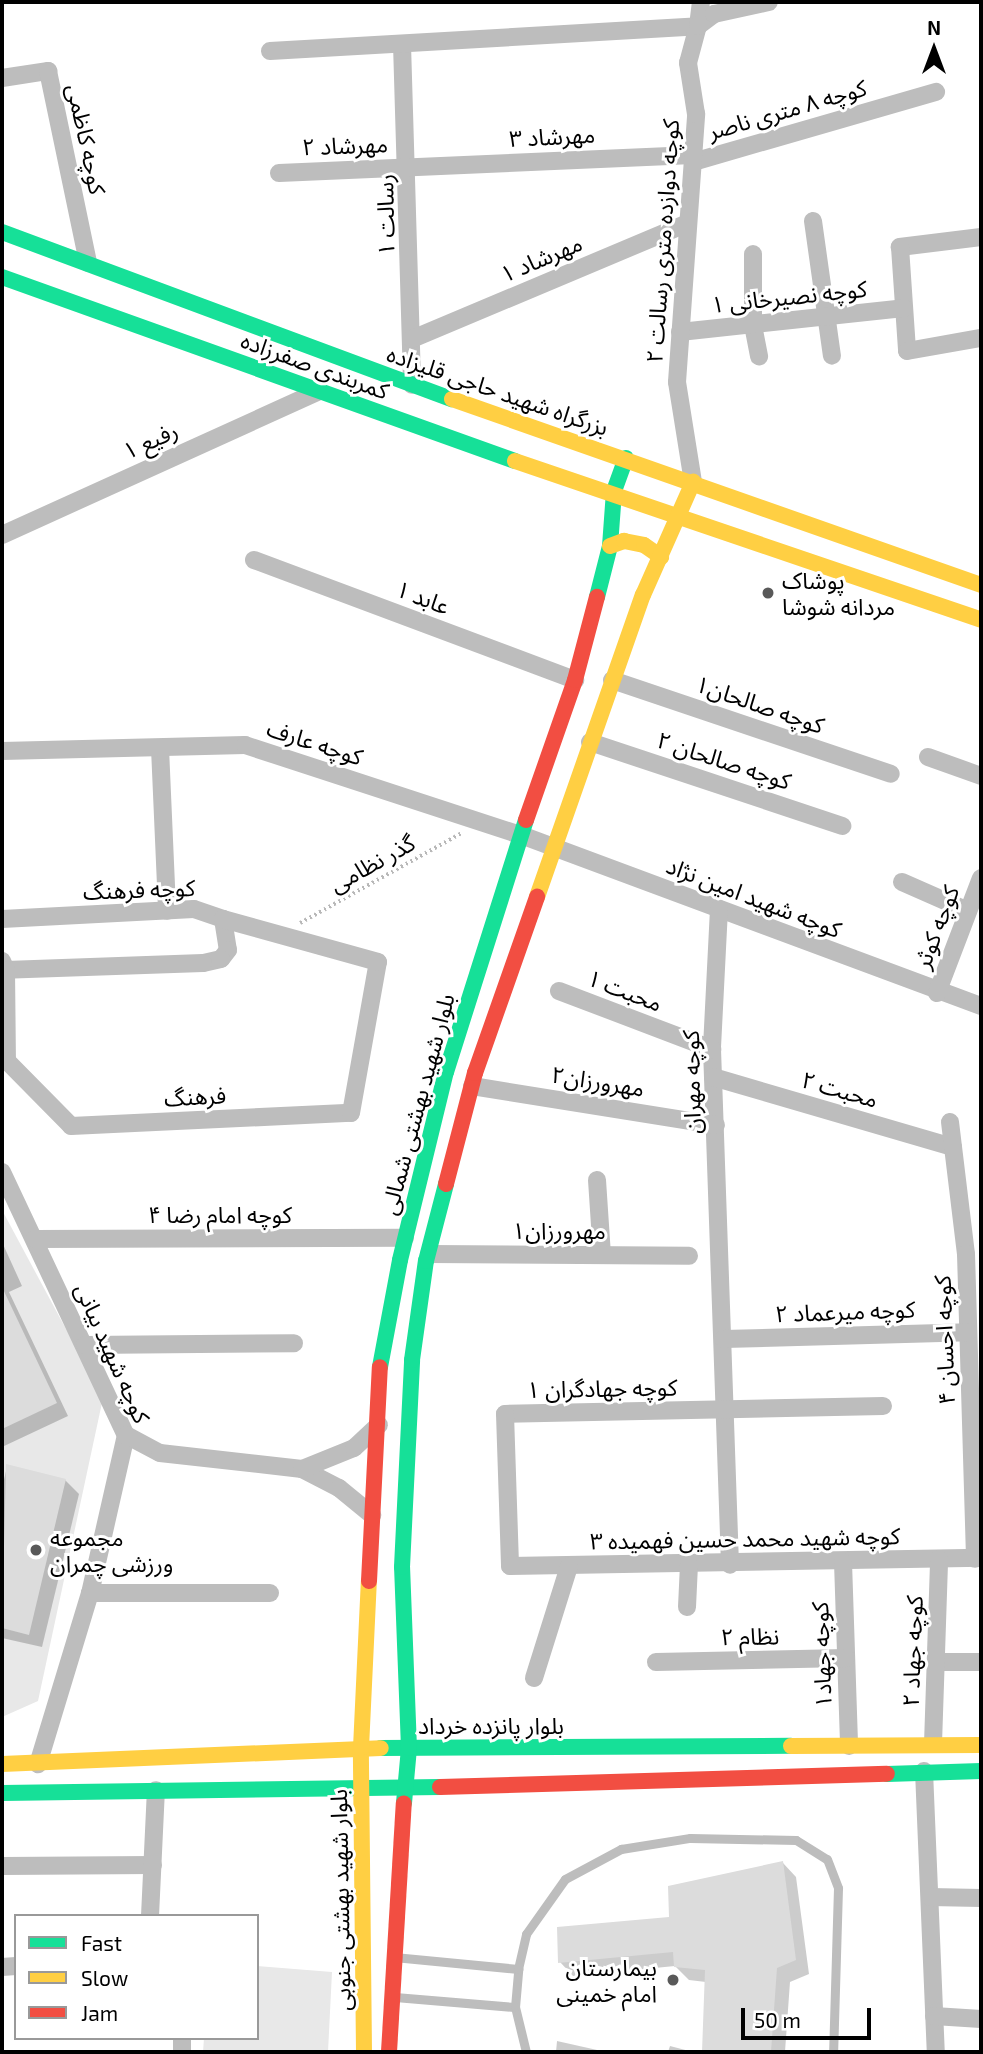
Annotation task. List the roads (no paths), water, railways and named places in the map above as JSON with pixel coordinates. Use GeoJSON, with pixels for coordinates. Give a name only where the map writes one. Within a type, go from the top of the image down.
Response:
{"type":"FeatureCollection","features":[{"type":"Feature","properties":{"kind":"main road","name":"بزرگراه شهید حاجی قلیزاده"},"geometry":{"type":"LineString","coordinates":[[2,232],[412,385],[981,585]]}},
{"type":"Feature","properties":{"kind":"main road","name":"کمربندی صفرزاده"},"geometry":{"type":"LineString","coordinates":[[2,277],[319,391],[682,514]]}},
{"type":"Feature","properties":{"kind":"main road","name":"بلوار شهید بهشتی شمالی"},"geometry":{"type":"LineString","coordinates":[[361,1748],[380,1364],[405,1238],[446,1072],[521,835],[575,680],[610,546],[614,491],[626,458]]}},
{"type":"Feature","properties":{"kind":"main road"},"geometry":{"type":"LineString","coordinates":[[408,1748],[401,1600],[412,1360],[429,1254],[472,1086],[553,848],[612,680],[693,482]]}},
{"type":"Feature","properties":{"kind":"main road"},"geometry":{"type":"LineString","coordinates":[[682,514],[981,620]]}},
{"type":"Feature","properties":{"kind":"main road"},"geometry":{"type":"LineString","coordinates":[[610,546],[624,541],[644,545],[661,556]]}},
{"type":"Feature","properties":{"kind":"main road"},"geometry":{"type":"LineString","coordinates":[[366,1661],[388,1671],[405,1656]]}},
{"type":"Feature","properties":{"kind":"main road","name":"بلوار پانزده خرداد"},"geometry":{"type":"LineString","coordinates":[[2,1765],[361,1748],[981,1745]]}},
{"type":"Feature","properties":{"kind":"main road","name":"بلوار شهید بهشتی جنوبی"},"geometry":{"type":"LineString","coordinates":[[361,1748],[364,2052]]}},
{"type":"Feature","properties":{"kind":"main road","name":"بلوار شهید بهشتی جنوبی"},"geometry":{"type":"LineString","coordinates":[[389,2052],[395,1899],[408,1748]]}},
{"type":"Feature","properties":{"kind":"main road"},"geometry":{"type":"LineString","coordinates":[[2,1793],[405,1788],[981,1771]]}},
{"type":"Feature","properties":{"kind":"main road"},"geometry":{"type":"LineString","coordinates":[[363,1897],[395,1899]]}},
{"type":"Feature","properties":{"kind":"street"},"geometry":{"type":"LineString","coordinates":[[270,51],[698,26],[708,8],[769,2]]}},
{"type":"Feature","properties":{"kind":"street","name":"کوچه دوازده متری رسالت ۲"},"geometry":{"type":"LineString","coordinates":[[693,482],[677,382],[696,114],[688,63],[698,26]]}},
{"type":"Feature","properties":{"kind":"street","name":"رسالت ۱"},"geometry":{"type":"LineString","coordinates":[[402,44],[411,167],[412,385]]}},
{"type":"Feature","properties":{"kind":"street","name":"کوچه کاظمی"},"geometry":{"type":"LineString","coordinates":[[2,78],[48,71],[88,263]]}},
{"type":"Feature","properties":{"kind":"street","name":"کوچه ۸ متری ناصر"},"geometry":{"type":"LineString","coordinates":[[693,158],[936,92]]}},
{"type":"Feature","properties":{"kind":"street","name":"مهرشاد ۳"},"geometry":{"type":"LineString","coordinates":[[411,167],[693,158]]}},
{"type":"Feature","properties":{"kind":"street","name":"مهرشاد ۲"},"geometry":{"type":"LineString","coordinates":[[279,173],[411,167]]}},
{"type":"Feature","properties":{"kind":"street"},"geometry":{"type":"LineString","coordinates":[[813,221],[824,317],[832,356]]}},
{"type":"Feature","properties":{"kind":"street","name":"مهرشاد ۱"},"geometry":{"type":"LineString","coordinates":[[412,339],[688,223]]}},
{"type":"Feature","properties":{"kind":"street"},"geometry":{"type":"LineString","coordinates":[[981,237],[900,247],[907,351],[981,338]]}},
{"type":"Feature","properties":{"kind":"street"},"geometry":{"type":"LineString","coordinates":[[753,254],[753,325],[759,356]]}},
{"type":"Feature","properties":{"kind":"street","name":"کوچه نصیرخانی ۱"},"geometry":{"type":"LineString","coordinates":[[680,332],[904,308]]}},
{"type":"Feature","properties":{"kind":"street","name":"رفیع ۱"},"geometry":{"type":"LineString","coordinates":[[2,534],[319,391]]}},
{"type":"Feature","properties":{"kind":"street","name":"عابد ۱"},"geometry":{"type":"LineString","coordinates":[[254,560],[575,680]]}},
{"type":"Feature","properties":{"kind":"street","name":"کوچه صالحان۱"},"geometry":{"type":"LineString","coordinates":[[612,680],[891,774]]}},
{"type":"Feature","properties":{"kind":"street","name":"کوچه صالحان ۲"},"geometry":{"type":"LineString","coordinates":[[590,742],[842,826]]}},
{"type":"Feature","properties":{"kind":"street","name":"کوچه عارف"},"geometry":{"type":"LineString","coordinates":[[2,751],[245,745],[521,835]]}},
{"type":"Feature","properties":{"kind":"street"},"geometry":{"type":"LineString","coordinates":[[160,748],[167,911]]}},
{"type":"Feature","properties":{"kind":"street"},"geometry":{"type":"LineString","coordinates":[[928,757],[981,776]]}},
{"type":"Feature","properties":{"kind":"street","name":"کوچه شهید امین نژاد"},"geometry":{"type":"LineString","coordinates":[[521,835],[937,993],[981,1006]]}},
{"type":"Feature","properties":{"kind":"street","name":"کوچه کوثر"},"geometry":{"type":"LineString","coordinates":[[937,993],[981,878]]}},
{"type":"Feature","properties":{"kind":"street"},"geometry":{"type":"LineString","coordinates":[[902,882],[968,911]]}},
{"type":"Feature","properties":{"kind":"street","name":"کوچه فرهنگ"},"geometry":{"type":"LineString","coordinates":[[2,930],[9,919],[194,909],[223,919],[228,950],[221,959],[3,967]]}},
{"type":"Feature","properties":{"kind":"street","name":"کوچه مهران"},"geometry":{"type":"LineString","coordinates":[[719,909],[712,1049],[727,1409],[730,1565]]}},
{"type":"Feature","properties":{"kind":"street","name":"فرهنگ"},"geometry":{"type":"LineString","coordinates":[[3,967],[7,1061],[71,1126],[351,1113],[378,962],[223,919]]}},
{"type":"Feature","properties":{"kind":"street","name":"محبت ۱"},"geometry":{"type":"LineString","coordinates":[[559,991],[712,1049]]}},
{"type":"Feature","properties":{"kind":"street","name":"محبت ۲"},"geometry":{"type":"LineString","coordinates":[[713,1077],[953,1147]]}},
{"type":"Feature","properties":{"kind":"street","name":"مهرورزان۲"},"geometry":{"type":"LineString","coordinates":[[472,1086],[716,1125]]}},
{"type":"Feature","properties":{"kind":"street","name":"کوچه احسان ۴"},"geometry":{"type":"LineString","coordinates":[[950,1122],[974,1254],[968,1332],[976,1404],[978,1558]]}},
{"type":"Feature","properties":{"kind":"street","name":"کوچه شهید بیانی"},"geometry":{"type":"LineString","coordinates":[[2,1172],[126,1436],[90,1593],[38,1764]]}},
{"type":"Feature","properties":{"kind":"street"},"geometry":{"type":"LineString","coordinates":[[597,1180],[601,1255]]}},
{"type":"Feature","properties":{"kind":"street","name":"کوچه امام رضا ۴"},"geometry":{"type":"LineString","coordinates":[[35,1239],[405,1238]]}},
{"type":"Feature","properties":{"kind":"street","name":"مهرورزان۱"},"geometry":{"type":"LineString","coordinates":[[429,1254],[689,1256]]}},
{"type":"Feature","properties":{"kind":"street","name":"کوچه میرعماد ۲"},"geometry":{"type":"LineString","coordinates":[[724,1339],[968,1332]]}},
{"type":"Feature","properties":{"kind":"street"},"geometry":{"type":"LineString","coordinates":[[85,1345],[294,1343]]}},
{"type":"Feature","properties":{"kind":"street"},"geometry":{"type":"LineString","coordinates":[[727,1409],[883,1406]]}},
{"type":"Feature","properties":{"kind":"street","name":"کوچه جهادگران ۱"},"geometry":{"type":"LineString","coordinates":[[510,1566],[505,1414],[727,1409]]}},
{"type":"Feature","properties":{"kind":"street"},"geometry":{"type":"LineString","coordinates":[[302,1469],[354,1448],[379,1425]]}},
{"type":"Feature","properties":{"kind":"street"},"geometry":{"type":"LineString","coordinates":[[126,1436],[160,1453],[302,1469],[339,1488],[372,1515]]}},
{"type":"Feature","properties":{"kind":"street","name":"کوچه شهید محمد حسین فهمیده ۳"},"geometry":{"type":"LineString","coordinates":[[510,1566],[730,1565],[978,1558]]}},
{"type":"Feature","properties":{"kind":"street","name":"کوچه جهاد ۲"},"geometry":{"type":"LineString","coordinates":[[933,1744],[939,1559]]}},
{"type":"Feature","properties":{"kind":"street","name":"کوچه جهاد۱"},"geometry":{"type":"LineString","coordinates":[[843,1562],[849,1746]]}},
{"type":"Feature","properties":{"kind":"street"},"geometry":{"type":"LineString","coordinates":[[687,1607],[689,1565]]}},
{"type":"Feature","properties":{"kind":"street"},"geometry":{"type":"LineString","coordinates":[[534,1678],[569,1566]]}},
{"type":"Feature","properties":{"kind":"street"},"geometry":{"type":"LineString","coordinates":[[90,1593],[270,1593]]}},
{"type":"Feature","properties":{"kind":"street","name":"نظام ۲"},"geometry":{"type":"LineString","coordinates":[[656,1662],[846,1658]]}},
{"type":"Feature","properties":{"kind":"street"},"geometry":{"type":"LineString","coordinates":[[936,1662],[981,1662]]}},
{"type":"Feature","properties":{"kind":"street"},"geometry":{"type":"LineString","coordinates":[[924,1771],[936,2052]]}},
{"type":"Feature","properties":{"kind":"street"},"geometry":{"type":"LineString","coordinates":[[150,1914],[156,1790]]}},
{"type":"Feature","properties":{"kind":"street"},"geometry":{"type":"LineString","coordinates":[[2,1866],[153,1865]]}},
{"type":"Feature","properties":{"kind":"street"},"geometry":{"type":"LineString","coordinates":[[929,1897],[981,1898]]}},
{"type":"Feature","properties":{"kind":"street"},"geometry":{"type":"LineString","coordinates":[[934,2016],[981,2019]]}},
{"type":"Feature","properties":{"kind":"lane"},"geometry":{"type":"LineString","coordinates":[[526,2052],[515,2007],[518,1969],[526,1934],[565,1879],[621,1849],[690,1838],[796,1840],[827,1859],[838,1888],[833,2052]]}},
{"type":"Feature","properties":{"kind":"lane"},"geometry":{"type":"LineString","coordinates":[[392,1957],[518,1969]]}},
{"type":"Feature","properties":{"kind":"lane"},"geometry":{"type":"LineString","coordinates":[[390,1997],[515,2007]]}},
{"type":"Feature","properties":{"kind":"place","name":"پوشاک مردانه شوشا"},"geometry":{"type":"Point","coordinates":[768,593]}},
{"type":"Feature","properties":{"kind":"place","name":"مجموعه ورزشی چمران"},"geometry":{"type":"Point","coordinates":[36,1550]}},
{"type":"Feature","properties":{"kind":"place","name":"بیمارستان امام خمینی"},"geometry":{"type":"Point","coordinates":[673,1980]}}]}
